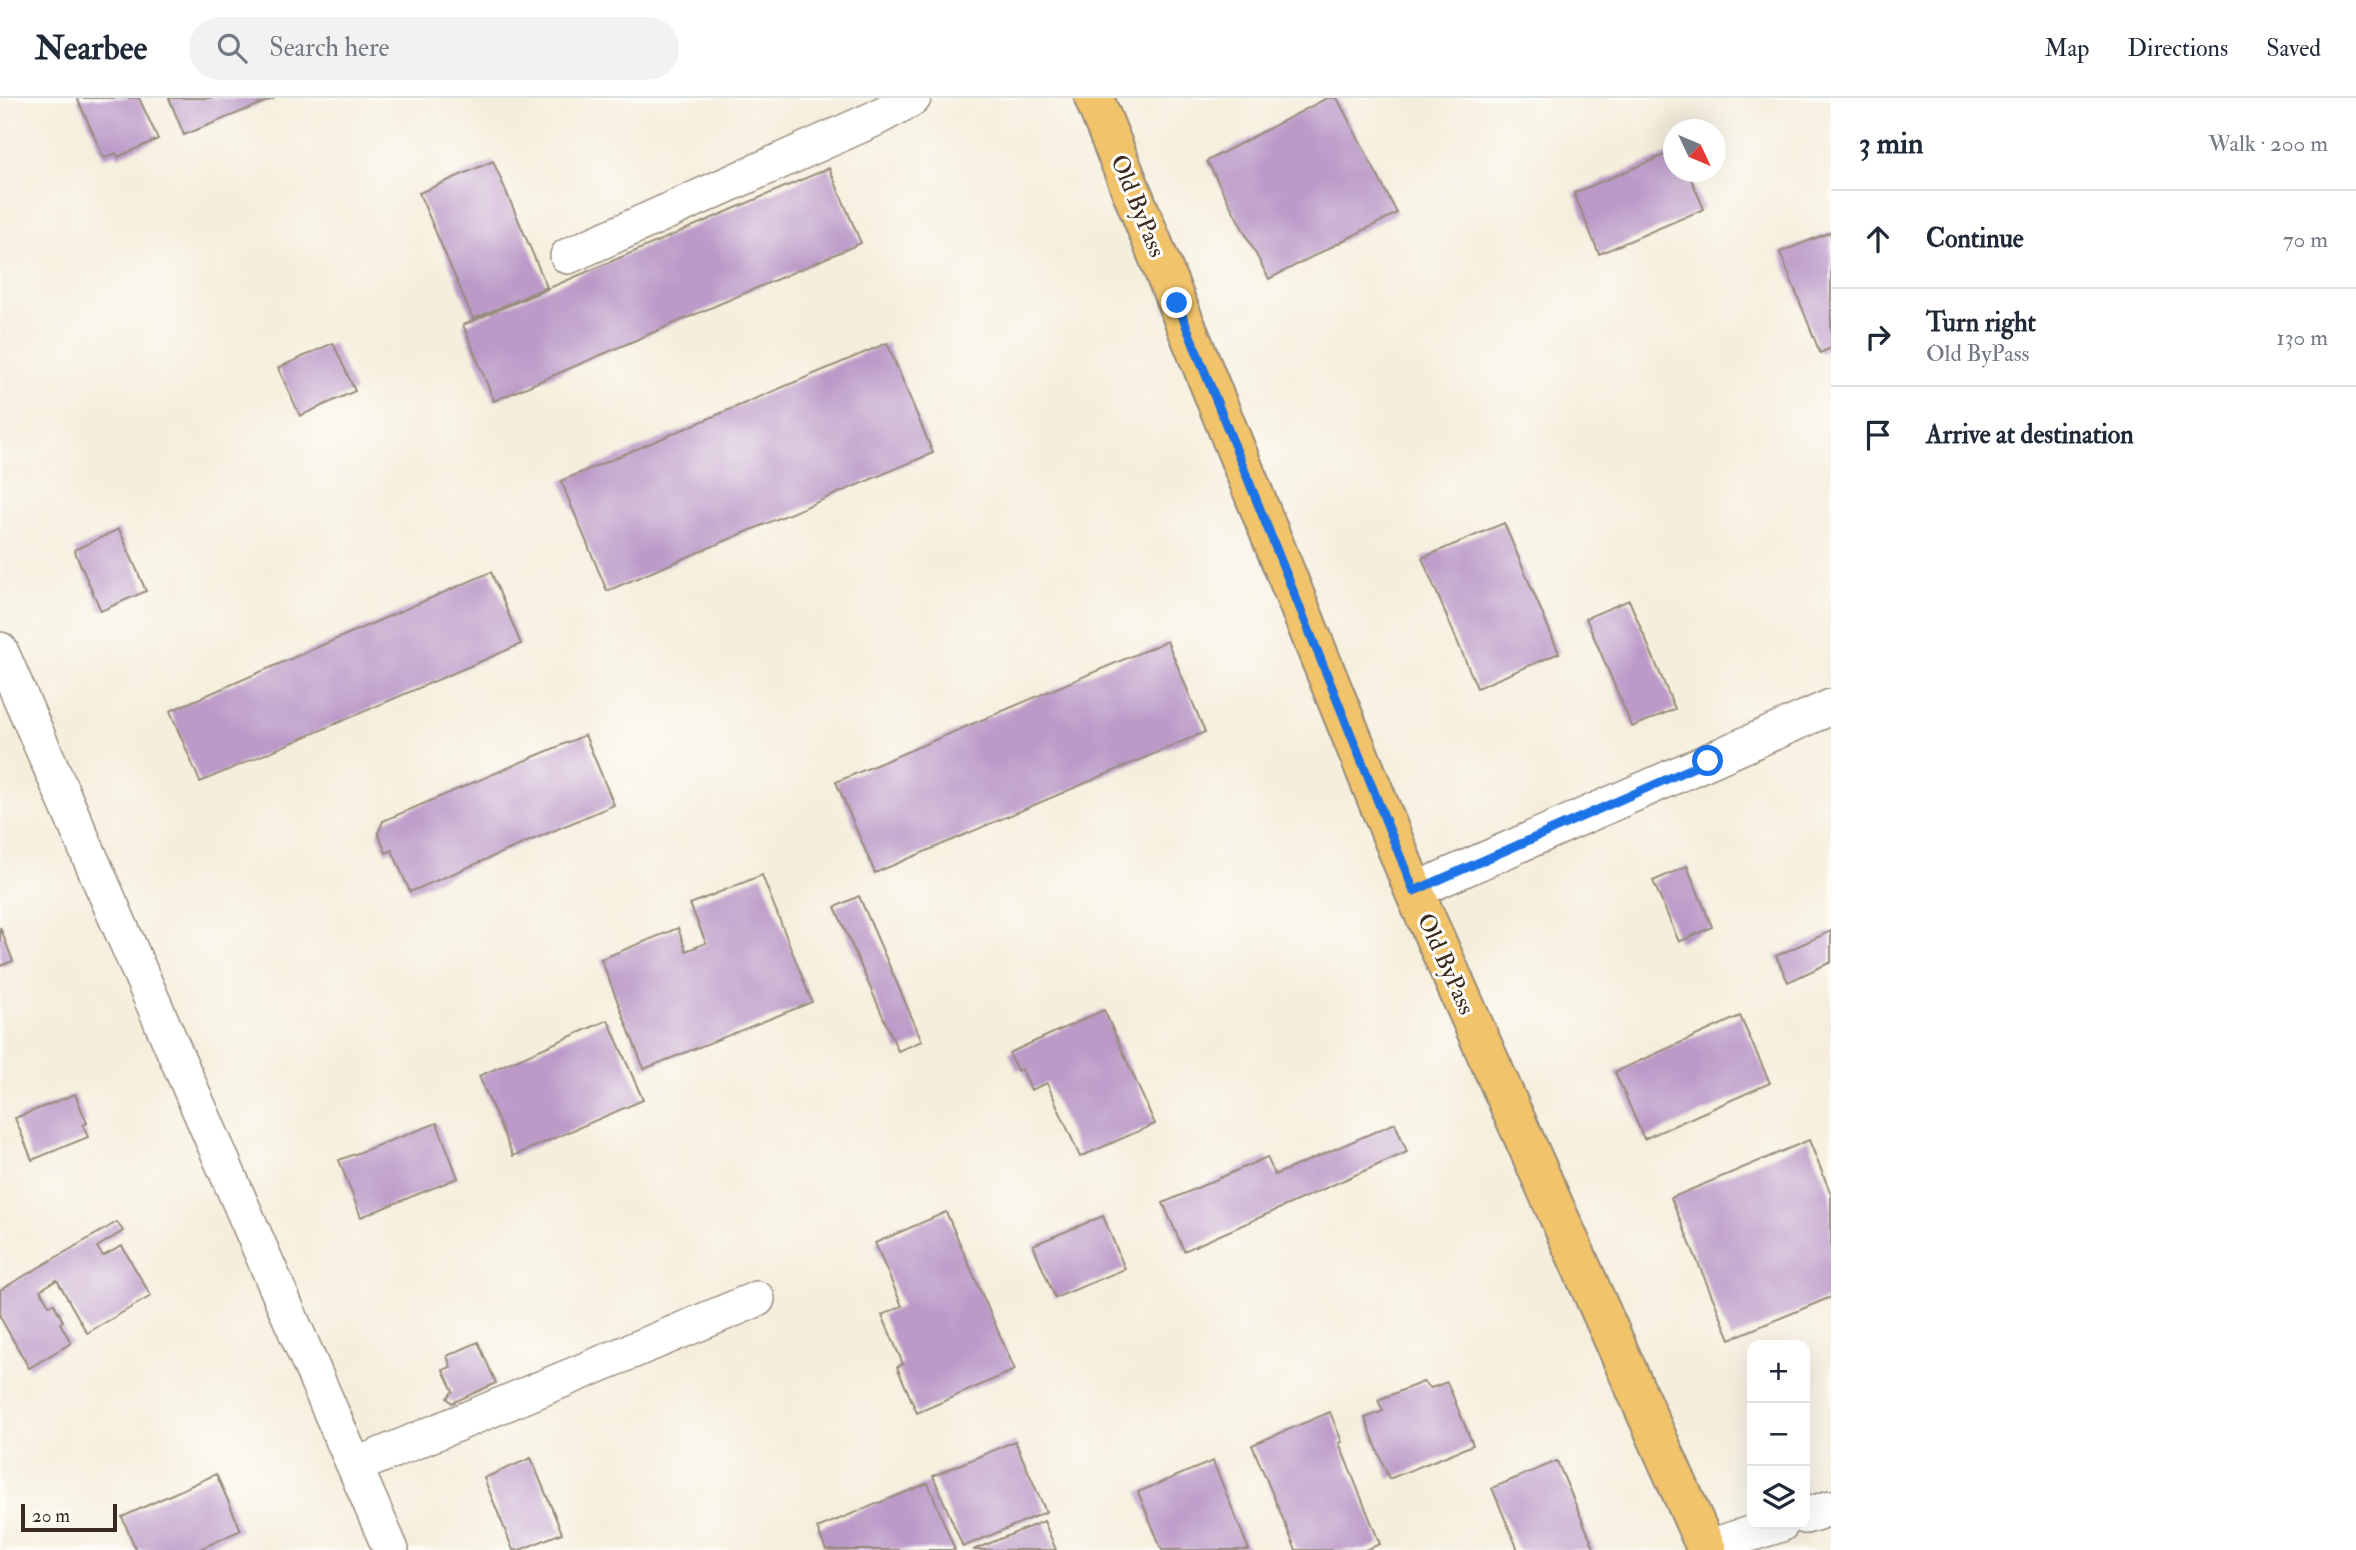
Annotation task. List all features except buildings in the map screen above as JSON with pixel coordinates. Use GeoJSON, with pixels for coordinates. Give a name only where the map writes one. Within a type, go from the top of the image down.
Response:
{"type":"FeatureCollection","features":[{"type":"Feature","properties":{"kind":"main road","name":"Old ByPass"},"geometry":{"type":"LineString","coordinates":[[1094,98],[1414,891],[1707,1549]]}},
{"type":"Feature","properties":{"kind":"lane"},"geometry":{"type":"LineString","coordinates":[[568,256],[874,119],[913,98]]}},
{"type":"Feature","properties":{"kind":"lane"},"geometry":{"type":"LineString","coordinates":[[0,650],[391,1550]]}},
{"type":"Feature","properties":{"kind":"lane"},"geometry":{"type":"LineString","coordinates":[[1414,891],[1831,707]]}},
{"type":"Feature","properties":{"kind":"lane"},"geometry":{"type":"LineString","coordinates":[[355,1466],[757,1299]]}},
{"type":"Feature","properties":{"kind":"lane"},"geometry":{"type":"LineString","coordinates":[[1810,1514],[1831,1508]]}},
{"type":"Feature","properties":{"kind":"lane"},"geometry":{"type":"LineString","coordinates":[[1707,1549],[1766,1529]]}},
{"type":"Feature","properties":{"kind":"route"},"geometry":{"type":"LineString","coordinates":[[1177,303],[1414,891],[1708,761]]}}]}
